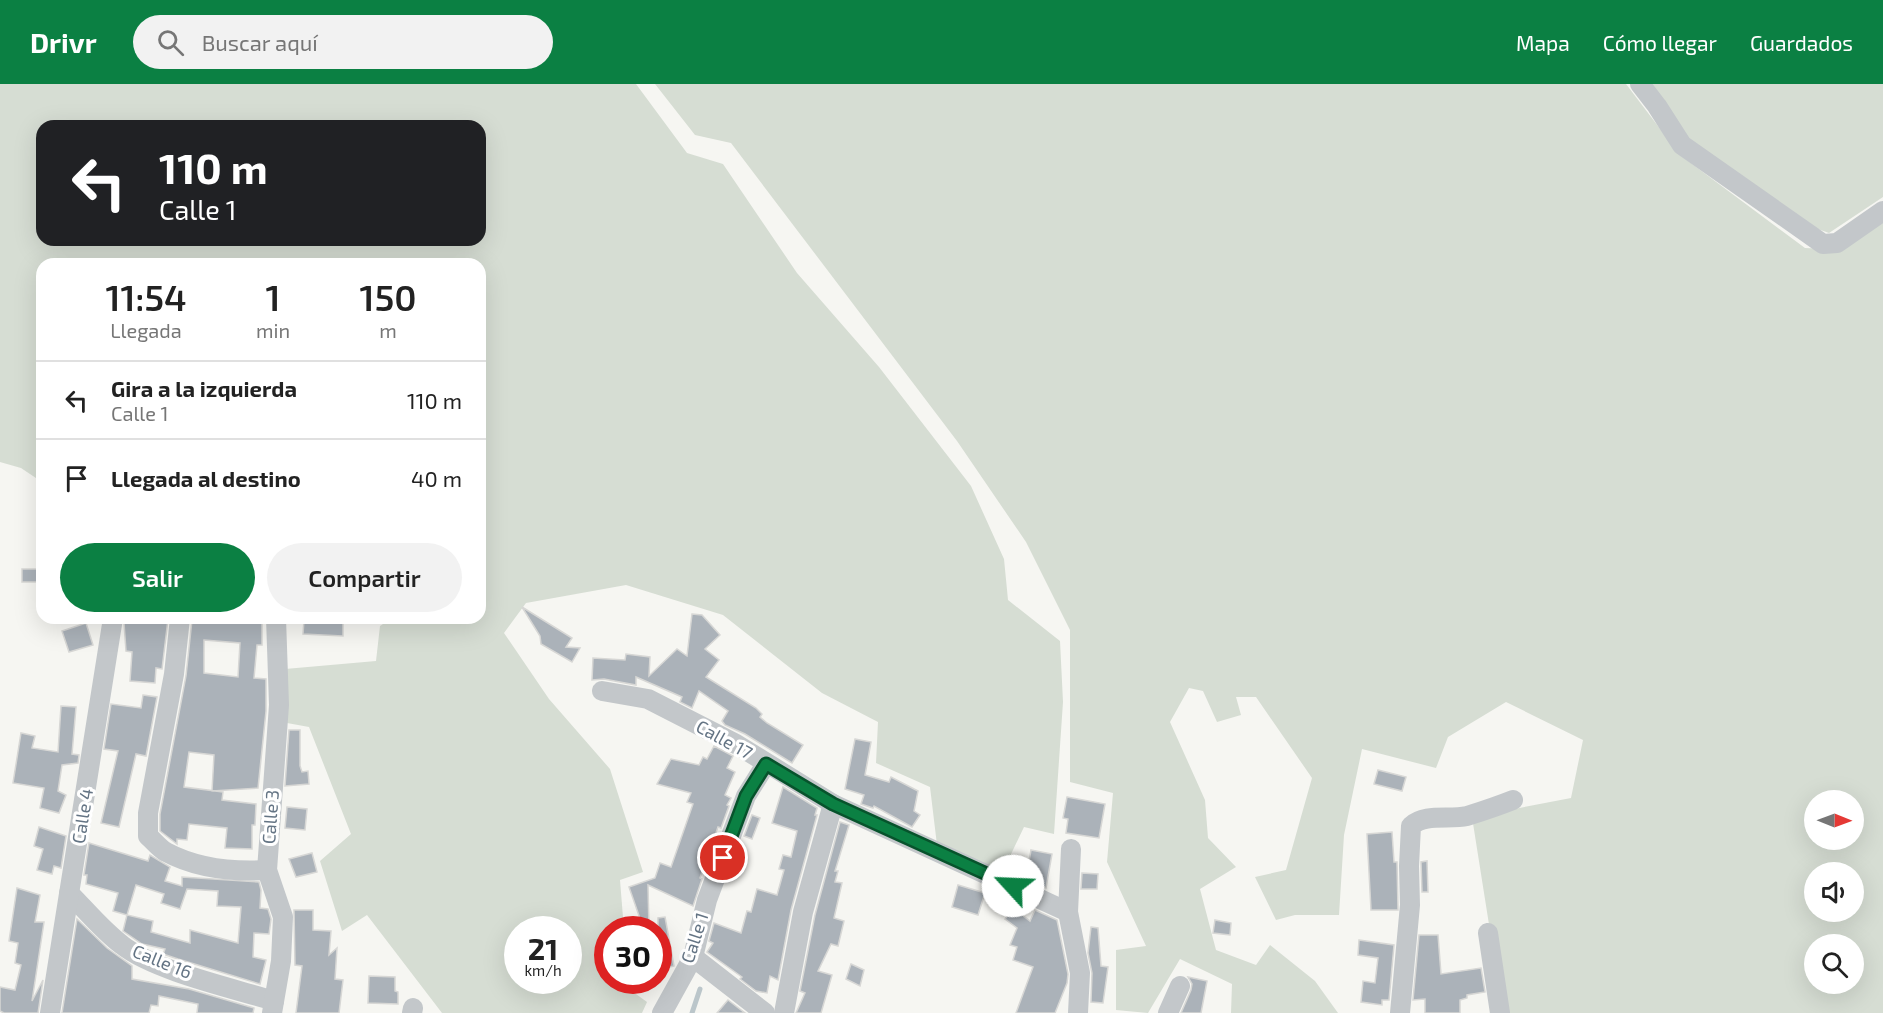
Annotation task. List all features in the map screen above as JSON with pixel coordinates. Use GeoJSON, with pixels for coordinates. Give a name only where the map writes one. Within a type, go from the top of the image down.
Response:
{"type":"FeatureCollection","features":[{"type":"Feature","properties":{"kind":"street"},"geometry":{"type":"LineString","coordinates":[[1640,84],[1682,145],[1823,244],[1838,243],[1883,212]]}},
{"type":"Feature","properties":{"kind":"street","name":"Calle 4"},"geometry":{"type":"LineString","coordinates":[[50,1013],[112,624]]}},
{"type":"Feature","properties":{"kind":"street"},"geometry":{"type":"LineString","coordinates":[[179,624],[174,674],[148,813],[148,836],[164,851],[197,864],[243,871],[267,870]]}},
{"type":"Feature","properties":{"kind":"street","name":"Calle 3"},"geometry":{"type":"LineString","coordinates":[[273,1007],[281,961],[283,917],[267,870],[279,705],[276,624]]}},
{"type":"Feature","properties":{"kind":"street","name":"Calle 17"},"geometry":{"type":"LineString","coordinates":[[602,691],[648,699],[736,744],[833,804],[1068,912]]}},
{"type":"Feature","properties":{"kind":"street","name":"Calle 1"},"geometry":{"type":"LineString","coordinates":[[662,1013],[693,957],[707,900],[746,796],[766,764]]}},
{"type":"Feature","properties":{"kind":"street"},"geometry":{"type":"LineString","coordinates":[[1400,1013],[1410,906],[1411,826],[1417,821],[1427,819],[1467,816],[1513,800]]}},
{"type":"Feature","properties":{"kind":"street"},"geometry":{"type":"LineString","coordinates":[[784,1013],[803,912],[833,804]]}},
{"type":"Feature","properties":{"kind":"street"},"geometry":{"type":"LineString","coordinates":[[1071,849],[1068,912],[1080,973],[1078,1013]]}},
{"type":"Feature","properties":{"kind":"street","name":"Calle 16"},"geometry":{"type":"LineString","coordinates":[[69,893],[110,935],[145,959],[273,1007]]}},
{"type":"Feature","properties":{"kind":"street"},"geometry":{"type":"LineString","coordinates":[[1488,933],[1500,1013]]}},
{"type":"Feature","properties":{"kind":"street"},"geometry":{"type":"LineString","coordinates":[[693,957],[765,1013]]}},
{"type":"Feature","properties":{"kind":"street"},"geometry":{"type":"LineString","coordinates":[[1168,1013],[1180,986]]}},
{"type":"Feature","properties":{"kind":"shaded area"},"geometry":{"type":"Polygon","coordinates":[[[0,84],[636,84],[687,153],[723,164],[797,273],[879,367],[971,486],[1004,559],[1008,600],[1060,641],[1063,702],[1054,834],[1024,827],[1002,873],[937,845],[930,787],[876,763],[878,722],[822,693],[723,615],[626,585],[526,603],[504,633],[549,699],[610,769],[643,872],[620,880],[623,916],[594,916],[594,994],[636,994],[647,1002],[642,1013],[442,1013],[367,915],[342,931],[320,861],[351,834],[309,727],[287,723],[285,669],[376,661],[380,626],[383,624],[486,624],[486,258],[36,258],[36,478],[21,468],[0,462],[0,84]]]}},
{"type":"Feature","properties":{"kind":"shaded area"},"geometry":{"type":"Polygon","coordinates":[[[655,84],[1626,84],[1680,155],[1805,248],[1826,249],[1883,215],[1883,1013],[1503,1013],[1472,817],[1571,798],[1583,740],[1506,702],[1448,737],[1436,768],[1362,749],[1344,835],[1339,915],[1295,915],[1276,920],[1255,877],[1286,870],[1312,778],[1256,697],[1236,697],[1241,715],[1217,722],[1203,691],[1189,688],[1170,722],[1205,800],[1208,838],[1236,867],[1200,889],[1216,950],[1256,965],[1270,945],[1315,981],[1338,1013],[1231,1013],[1232,984],[1180,959],[1148,1013],[1116,1010],[1116,950],[1146,946],[1107,862],[1113,793],[1070,782],[1070,630],[1026,542],[957,441],[731,143],[695,135],[655,84]]]}},
{"type":"Feature","properties":{"kind":"shaded area"},"geometry":{"type":"Polygon","coordinates":[[[1647,84],[1883,84],[1883,197],[1829,233],[1793,220],[1683,141],[1647,84]]]}},
{"type":"Feature","properties":{"kind":"building"},"geometry":{"type":"Polygon","coordinates":[[[22,569],[36,569],[36,582],[22,582],[22,569]]]}},
{"type":"Feature","properties":{"kind":"building"},"geometry":{"type":"Polygon","coordinates":[[[522,607],[572,638],[566,647],[580,648],[572,662],[541,644],[540,636],[522,607]]]}},
{"type":"Feature","properties":{"kind":"building"},"geometry":{"type":"Polygon","coordinates":[[[692,614],[702,615],[720,635],[705,649],[719,660],[706,677],[756,708],[762,714],[760,717],[767,723],[803,745],[792,763],[745,734],[725,725],[722,721],[728,711],[699,691],[692,708],[680,702],[682,697],[636,677],[636,685],[604,679],[592,680],[593,658],[625,660],[626,654],[650,657],[649,676],[677,649],[687,656],[692,614]]]}},
{"type":"Feature","properties":{"kind":"building"},"geometry":{"type":"Polygon","coordinates":[[[86,624],[93,645],[69,652],[62,631],[86,624]]]}},
{"type":"Feature","properties":{"kind":"building"},"geometry":{"type":"Polygon","coordinates":[[[124,624],[167,624],[162,669],[156,668],[155,683],[130,681],[132,652],[126,651],[124,624]]]}},
{"type":"Feature","properties":{"kind":"building"},"geometry":{"type":"Polygon","coordinates":[[[192,624],[262,624],[262,645],[257,645],[254,678],[266,679],[266,711],[258,788],[214,791],[223,792],[222,800],[256,804],[255,825],[252,825],[252,849],[225,848],[227,828],[189,824],[187,840],[177,839],[177,844],[160,831],[160,814],[186,676],[192,624]],[[204,640],[204,673],[238,677],[240,643],[204,640]],[[189,752],[184,787],[212,791],[214,755],[189,752]]]}},
{"type":"Feature","properties":{"kind":"building"},"geometry":{"type":"Polygon","coordinates":[[[304,624],[343,624],[343,636],[303,634],[304,624]]]}},
{"type":"Feature","properties":{"kind":"building"},"geometry":{"type":"Polygon","coordinates":[[[143,695],[157,697],[146,756],[136,754],[119,827],[101,823],[118,751],[104,749],[111,704],[141,708],[143,695]]]}},
{"type":"Feature","properties":{"kind":"building"},"geometry":{"type":"Polygon","coordinates":[[[61,706],[76,707],[72,754],[79,755],[78,763],[62,765],[58,791],[66,795],[59,813],[40,808],[44,788],[13,783],[21,733],[35,736],[32,748],[58,752],[61,706]]]}},
{"type":"Feature","properties":{"kind":"building"},"geometry":{"type":"Polygon","coordinates":[[[289,730],[300,730],[300,766],[302,772],[308,771],[309,784],[285,786],[289,730]]]}},
{"type":"Feature","properties":{"kind":"building"},"geometry":{"type":"Polygon","coordinates":[[[855,739],[871,742],[865,775],[889,782],[891,777],[918,791],[914,811],[920,815],[912,827],[874,806],[873,808],[861,804],[864,795],[845,789],[855,739]]]}},
{"type":"Feature","properties":{"kind":"building"},"geometry":{"type":"Polygon","coordinates":[[[714,746],[733,756],[727,768],[735,772],[725,795],[731,798],[727,805],[729,806],[721,828],[718,827],[693,906],[648,885],[649,916],[639,916],[629,887],[655,878],[660,863],[671,867],[693,804],[687,802],[691,793],[657,784],[671,759],[699,765],[703,757],[707,759],[714,746]]]}},
{"type":"Feature","properties":{"kind":"building"},"geometry":{"type":"Polygon","coordinates":[[[1378,770],[1406,777],[1402,791],[1374,784],[1378,770]]]}},
{"type":"Feature","properties":{"kind":"building"},"geometry":{"type":"Polygon","coordinates":[[[783,787],[817,808],[815,815],[817,815],[791,910],[778,980],[770,976],[767,993],[756,991],[740,979],[742,977],[707,952],[713,943],[709,941],[714,923],[741,933],[747,911],[751,912],[757,889],[777,895],[784,870],[779,869],[783,855],[791,857],[797,831],[772,823],[783,787]]]}},
{"type":"Feature","properties":{"kind":"building"},"geometry":{"type":"Polygon","coordinates":[[[1067,797],[1105,804],[1099,838],[1066,833],[1068,819],[1063,818],[1067,797]]]}},
{"type":"Feature","properties":{"kind":"building"},"geometry":{"type":"Polygon","coordinates":[[[287,807],[307,809],[305,830],[285,828],[287,807]]]}},
{"type":"Feature","properties":{"kind":"building"},"geometry":{"type":"Polygon","coordinates":[[[752,815],[760,818],[752,839],[744,836],[752,815]]]}},
{"type":"Feature","properties":{"kind":"building"},"geometry":{"type":"Polygon","coordinates":[[[840,822],[849,825],[835,871],[838,871],[835,882],[842,883],[834,918],[844,921],[838,946],[831,944],[818,971],[832,975],[821,1013],[796,1013],[805,993],[800,991],[815,915],[840,822]]]}},
{"type":"Feature","properties":{"kind":"building"},"geometry":{"type":"Polygon","coordinates":[[[39,827],[66,836],[61,868],[54,866],[52,874],[37,870],[43,849],[34,846],[39,827]]]}},
{"type":"Feature","properties":{"kind":"building"},"geometry":{"type":"Polygon","coordinates":[[[1392,832],[1394,862],[1397,862],[1398,910],[1371,910],[1367,834],[1392,832]]]}},
{"type":"Feature","properties":{"kind":"building"},"geometry":{"type":"Polygon","coordinates":[[[89,843],[148,861],[150,855],[170,867],[165,881],[182,886],[182,877],[259,882],[260,908],[268,909],[271,919],[269,934],[254,933],[253,957],[266,960],[260,984],[163,954],[165,949],[142,944],[123,931],[127,915],[113,911],[118,893],[86,884],[87,875],[84,875],[89,843]],[[136,885],[127,915],[153,921],[151,932],[190,943],[190,930],[238,943],[241,907],[217,906],[218,891],[187,889],[180,909],[161,903],[164,894],[136,885]]]}},
{"type":"Feature","properties":{"kind":"building"},"geometry":{"type":"Polygon","coordinates":[[[1031,850],[1052,854],[1046,888],[1026,879],[1031,850]]]}},
{"type":"Feature","properties":{"kind":"building"},"geometry":{"type":"Polygon","coordinates":[[[312,853],[317,872],[296,877],[289,859],[312,853]]]}},
{"type":"Feature","properties":{"kind":"building"},"geometry":{"type":"Polygon","coordinates":[[[1427,861],[1428,892],[1422,892],[1421,862],[1427,861]]]}},
{"type":"Feature","properties":{"kind":"building"},"geometry":{"type":"Polygon","coordinates":[[[1082,873],[1098,874],[1097,889],[1081,889],[1082,873]]]}},
{"type":"Feature","properties":{"kind":"building"},"geometry":{"type":"Polygon","coordinates":[[[958,885],[985,893],[978,915],[952,907],[958,885]]]}},
{"type":"Feature","properties":{"kind":"building"},"geometry":{"type":"Polygon","coordinates":[[[17,888],[40,895],[35,922],[44,922],[32,1001],[43,980],[38,1013],[0,1011],[0,987],[15,990],[21,965],[15,963],[18,943],[9,941],[17,888]]]}},
{"type":"Feature","properties":{"kind":"building"},"geometry":{"type":"Polygon","coordinates":[[[1013,908],[1030,921],[1035,910],[1057,920],[1068,974],[1067,983],[1055,1013],[1016,1013],[1033,967],[1013,960],[1017,947],[1010,945],[1017,928],[1005,919],[1013,908]]]}},
{"type":"Feature","properties":{"kind":"building"},"geometry":{"type":"Polygon","coordinates":[[[294,910],[313,910],[313,930],[331,931],[329,955],[337,948],[335,979],[343,980],[339,1013],[296,1013],[302,966],[295,965],[294,910]]]}},
{"type":"Feature","properties":{"kind":"building"},"geometry":{"type":"Polygon","coordinates":[[[77,919],[107,948],[132,966],[132,979],[189,989],[254,1008],[253,1013],[197,1013],[198,1004],[159,996],[158,1006],[151,1005],[149,1013],[62,1013],[77,919]]]}},
{"type":"Feature","properties":{"kind":"building"},"geometry":{"type":"Polygon","coordinates":[[[1215,920],[1231,923],[1230,935],[1213,933],[1215,920]]]}},
{"type":"Feature","properties":{"kind":"building"},"geometry":{"type":"Polygon","coordinates":[[[1091,927],[1098,928],[1101,966],[1108,967],[1103,1003],[1091,1002],[1092,973],[1088,953],[1091,927]]]}},
{"type":"Feature","properties":{"kind":"building"},"geometry":{"type":"Polygon","coordinates":[[[1419,935],[1438,935],[1441,974],[1481,968],[1485,992],[1467,995],[1467,998],[1460,1000],[1460,1013],[1425,1013],[1425,999],[1413,1000],[1419,935]]]}},
{"type":"Feature","properties":{"kind":"building"},"geometry":{"type":"Polygon","coordinates":[[[1359,940],[1394,945],[1389,1000],[1382,1000],[1382,1005],[1361,1002],[1363,981],[1375,983],[1378,958],[1358,955],[1359,940]]]}},
{"type":"Feature","properties":{"kind":"building"},"geometry":{"type":"Polygon","coordinates":[[[851,964],[864,970],[860,986],[846,979],[851,964]]]}},
{"type":"Feature","properties":{"kind":"building"},"geometry":{"type":"Polygon","coordinates":[[[369,976],[395,977],[398,1004],[368,1003],[369,976]]]}},
{"type":"Feature","properties":{"kind":"building"},"geometry":{"type":"Polygon","coordinates":[[[1188,977],[1207,981],[1201,1013],[1181,1013],[1191,990],[1192,984],[1188,977]]]}},
{"type":"Feature","properties":{"kind":"building"},"geometry":{"type":"Polygon","coordinates":[[[728,1000],[745,1013],[717,1013],[728,1000]]]}},
{"type":"Feature","properties":{"kind":"waterway"},"geometry":{"type":"LineString","coordinates":[[692,1013],[700,989]]}},
{"type":"Feature","properties":{"kind":"route"},"geometry":{"type":"LineString","coordinates":[[723,858],[746,796],[766,764],[833,804],[1013,886]]}}]}
